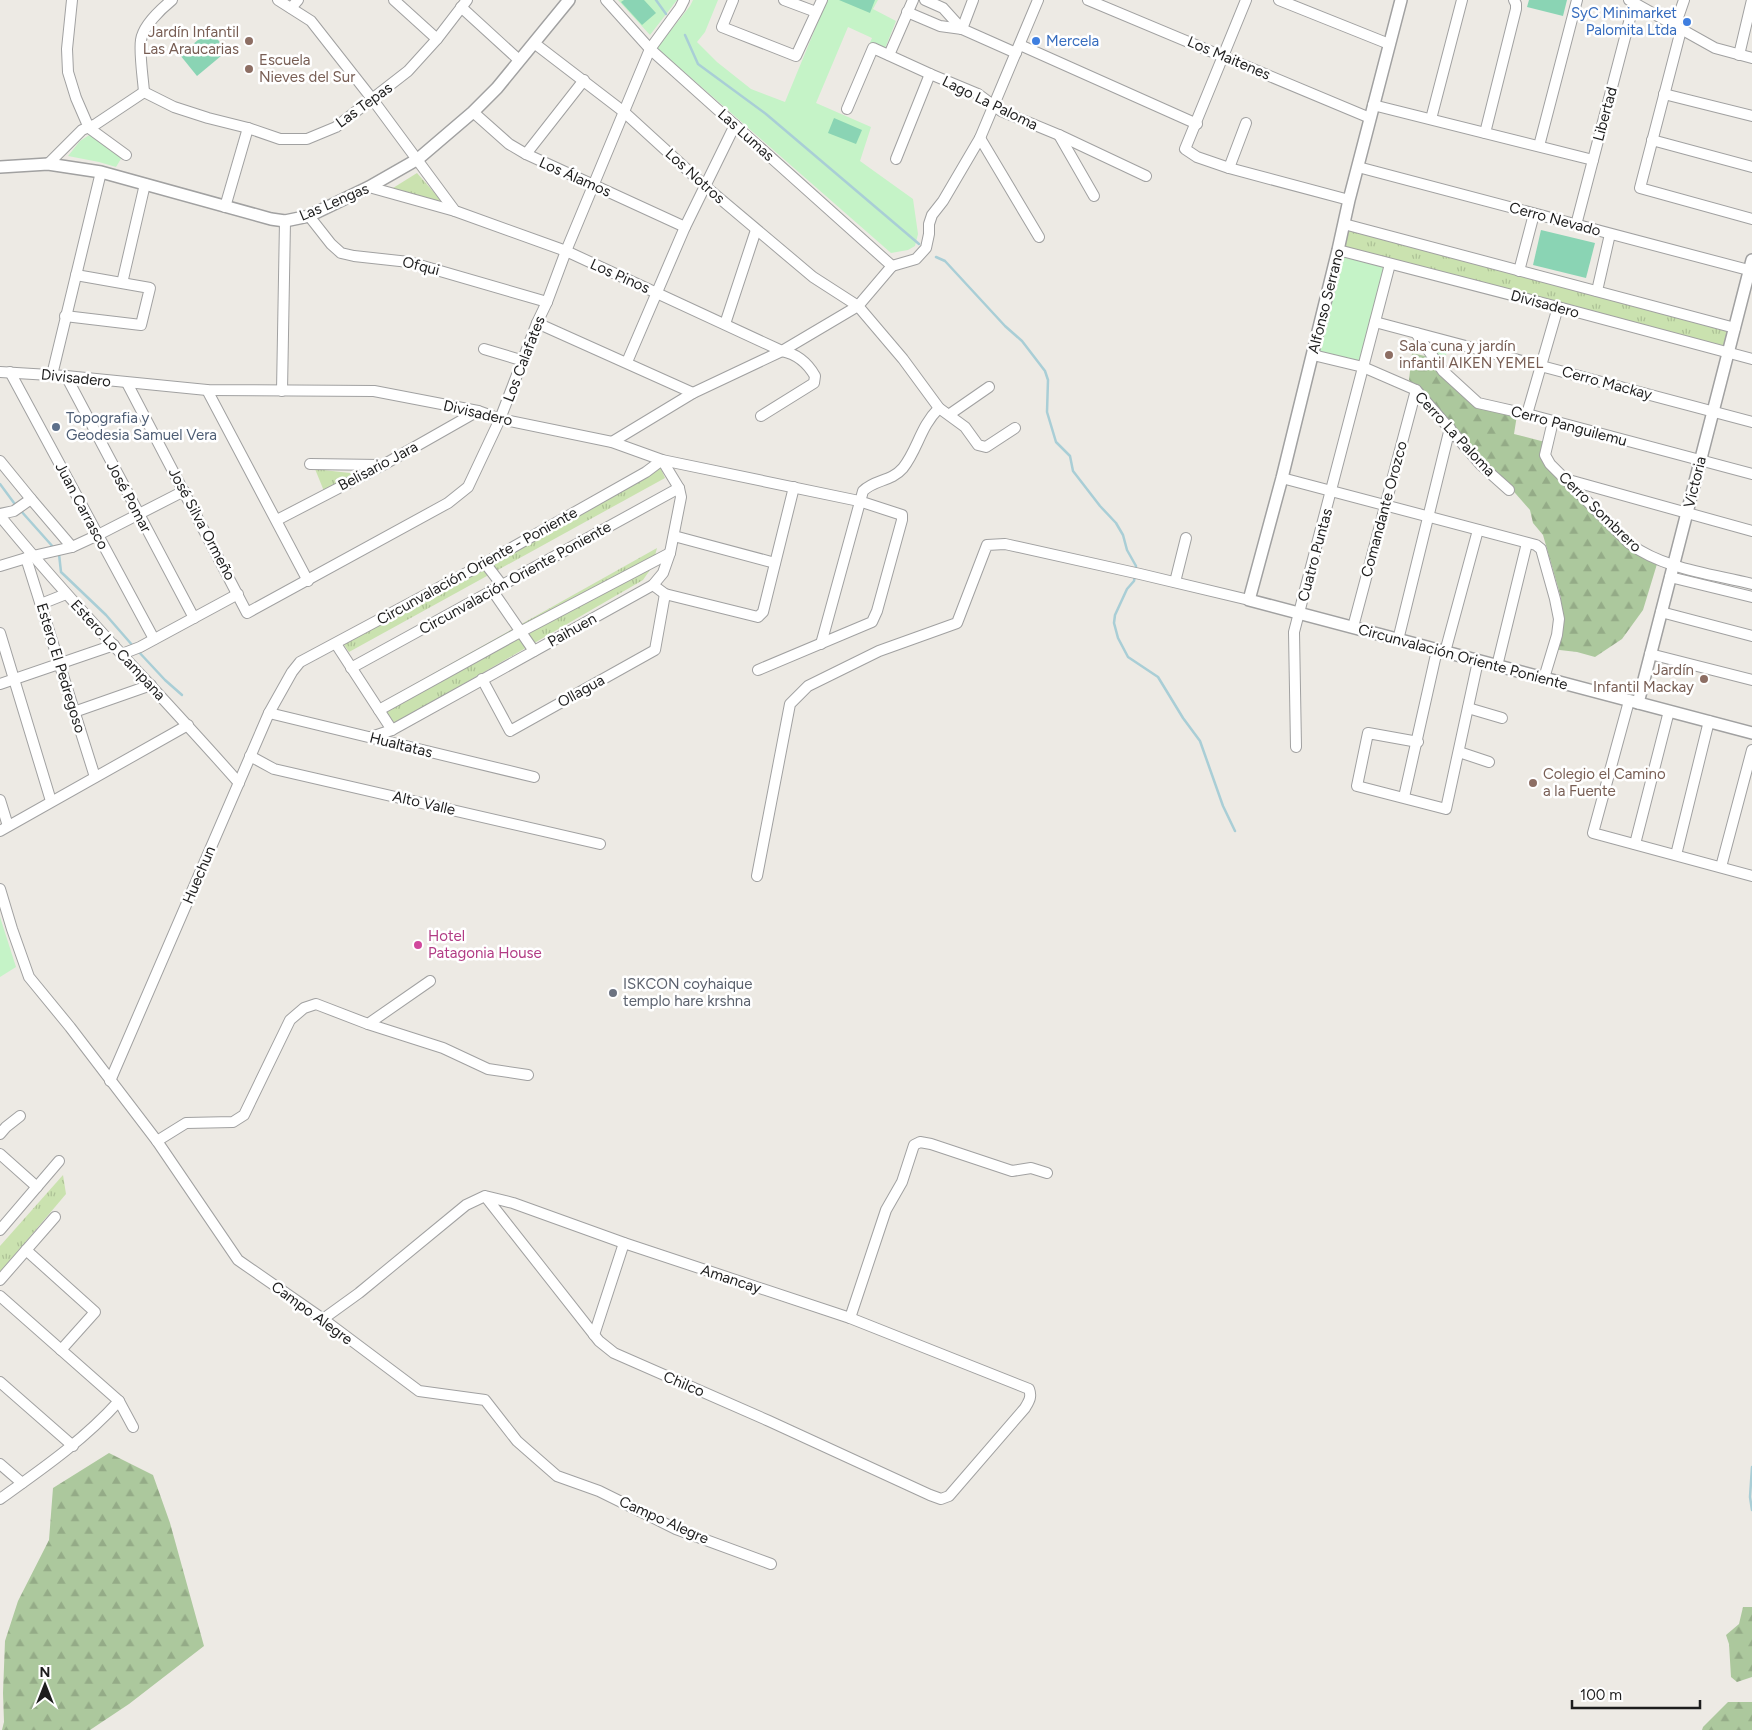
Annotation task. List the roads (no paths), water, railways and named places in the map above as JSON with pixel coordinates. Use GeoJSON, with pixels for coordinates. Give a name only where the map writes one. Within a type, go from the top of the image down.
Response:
{"type":"FeatureCollection","features":[{"type":"Feature","properties":{"kind":"street"},"geometry":{"type":"LineString","coordinates":[[72,0],[66,49],[68,72],[76,98],[88,128],[126,155]]}},
{"type":"Feature","properties":{"kind":"street"},"geometry":{"type":"LineString","coordinates":[[48,164],[82,130],[144,92],[141,40],[146,28],[165,5],[172,0]]}},
{"type":"Feature","properties":{"kind":"street"},"geometry":{"type":"LineString","coordinates":[[278,0],[294,4],[311,21],[418,159],[455,211]]}},
{"type":"Feature","properties":{"kind":"street"},"geometry":{"type":"LineString","coordinates":[[394,0],[437,39]]}},
{"type":"Feature","properties":{"kind":"street","name":"Las Lengas"},"geometry":{"type":"LineString","coordinates":[[0,167],[48,164],[101,172],[271,219],[285,221],[309,216],[370,187],[418,159],[473,112],[497,88],[569,0]]}},
{"type":"Feature","properties":{"kind":"street","name":"Las Lumas"},"geometry":{"type":"LineString","coordinates":[[606,0],[650,49],[892,266]]}},
{"type":"Feature","properties":{"kind":"street","name":"Los Calafates"},"geometry":{"type":"LineString","coordinates":[[247,613],[448,502],[468,487],[500,419],[566,251],[650,49],[684,0]]}},
{"type":"Feature","properties":{"kind":"street"},"geometry":{"type":"LineString","coordinates":[[733,0],[722,27],[796,56],[822,0]]}},
{"type":"Feature","properties":{"kind":"street"},"geometry":{"type":"LineString","coordinates":[[784,0],[816,12]]}},
{"type":"Feature","properties":{"kind":"street"},"geometry":{"type":"LineString","coordinates":[[847,109],[873,48],[889,55],[913,0]]}},
{"type":"Feature","properties":{"kind":"street"},"geometry":{"type":"LineString","coordinates":[[924,0],[943,8],[962,29]]}},
{"type":"Feature","properties":{"kind":"street"},"geometry":{"type":"LineString","coordinates":[[962,29],[973,0]]}},
{"type":"Feature","properties":{"kind":"street"},"geometry":{"type":"LineString","coordinates":[[612,442],[693,393],[782,351],[858,306],[892,266],[916,259],[926,248],[932,215],[943,201],[980,138],[1038,0]]}},
{"type":"Feature","properties":{"kind":"street","name":"Los Maitenes"},"geometry":{"type":"LineString","coordinates":[[1088,0],[1370,118]]}},
{"type":"Feature","properties":{"kind":"street"},"geometry":{"type":"LineString","coordinates":[[1246,0],[1185,150],[1228,168],[1349,200]]}},
{"type":"Feature","properties":{"kind":"street"},"geometry":{"type":"LineString","coordinates":[[1279,0],[1389,44]]}},
{"type":"Feature","properties":{"kind":"street","name":"Alfonso Serrano"},"geometry":{"type":"LineString","coordinates":[[1249,600],[1282,478],[1349,200],[1401,0]]}},
{"type":"Feature","properties":{"kind":"street"},"geometry":{"type":"LineString","coordinates":[[1431,119],[1462,0]]}},
{"type":"Feature","properties":{"kind":"street"},"geometry":{"type":"LineString","coordinates":[[1485,132],[1516,9],[1514,0]]}},
{"type":"Feature","properties":{"kind":"street"},"geometry":{"type":"LineString","coordinates":[[1538,146],[1577,0]]}},
{"type":"Feature","properties":{"kind":"street"},"geometry":{"type":"LineString","coordinates":[[1684,0],[1664,94],[1640,188],[1752,219]]}},
{"type":"Feature","properties":{"kind":"street"},"geometry":{"type":"LineString","coordinates":[[1739,55],[1752,0]]}},
{"type":"Feature","properties":{"kind":"street"},"geometry":{"type":"LineString","coordinates":[[1631,1],[1715,48],[1752,58]]}},
{"type":"Feature","properties":{"kind":"street","name":"Libertad"},"geometry":{"type":"LineString","coordinates":[[1576,224],[1631,1]]}},
{"type":"Feature","properties":{"kind":"street"},"geometry":{"type":"LineString","coordinates":[[464,4],[519,60]]}},
{"type":"Feature","properties":{"kind":"street","name":"Las Tepas"},"geometry":{"type":"LineString","coordinates":[[144,92],[174,107],[280,139],[307,139],[336,127],[408,72],[464,4]]}},
{"type":"Feature","properties":{"kind":"street"},"geometry":{"type":"LineString","coordinates":[[907,12],[940,26],[962,29],[1018,49],[1196,124]]}},
{"type":"Feature","properties":{"kind":"street","name":"Los Notros"},"geometry":{"type":"LineString","coordinates":[[534,43],[624,112],[705,186],[813,277],[858,306],[903,360],[938,408]]}},
{"type":"Feature","properties":{"kind":"street","name":"Lago La Paloma"},"geometry":{"type":"LineString","coordinates":[[889,55],[978,94],[1001,111],[1059,135],[1146,176]]}},
{"type":"Feature","properties":{"kind":"street"},"geometry":{"type":"LineString","coordinates":[[896,159],[930,74]]}},
{"type":"Feature","properties":{"kind":"street"},"geometry":{"type":"LineString","coordinates":[[526,154],[584,80]]}},
{"type":"Feature","properties":{"kind":"street"},"geometry":{"type":"LineString","coordinates":[[1664,94],[1752,116]]}},
{"type":"Feature","properties":{"kind":"street"},"geometry":{"type":"LineString","coordinates":[[1373,104],[1593,160]]}},
{"type":"Feature","properties":{"kind":"street","name":"Los Álamos"},"geometry":{"type":"LineString","coordinates":[[473,112],[509,144],[526,154],[685,227]]}},
{"type":"Feature","properties":{"kind":"street"},"geometry":{"type":"LineString","coordinates":[[1228,168],[1246,123]]}},
{"type":"Feature","properties":{"kind":"street"},"geometry":{"type":"LineString","coordinates":[[627,362],[685,227],[735,125]]}},
{"type":"Feature","properties":{"kind":"street"},"geometry":{"type":"LineString","coordinates":[[225,207],[248,128]]}},
{"type":"Feature","properties":{"kind":"street"},"geometry":{"type":"LineString","coordinates":[[1059,135],[1094,196]]}},
{"type":"Feature","properties":{"kind":"street"},"geometry":{"type":"LineString","coordinates":[[980,138],[1039,237]]}},
{"type":"Feature","properties":{"kind":"street"},"geometry":{"type":"LineString","coordinates":[[1652,140],[1752,167]]}},
{"type":"Feature","properties":{"kind":"street","name":"Cerro Nevado"},"geometry":{"type":"LineString","coordinates":[[1358,167],[1610,234],[1751,267]]}},
{"type":"Feature","properties":{"kind":"street"},"geometry":{"type":"LineString","coordinates":[[52,375],[101,172]]}},
{"type":"Feature","properties":{"kind":"street"},"geometry":{"type":"LineString","coordinates":[[123,280],[145,184]]}},
{"type":"Feature","properties":{"kind":"street","name":"Los Pinos"},"geometry":{"type":"LineString","coordinates":[[370,187],[455,211],[566,251],[803,360],[814,373],[815,381],[761,416]]}},
{"type":"Feature","properties":{"kind":"street"},"geometry":{"type":"LineString","coordinates":[[1519,271],[1534,214]]}},
{"type":"Feature","properties":{"kind":"street","name":"Ofqui"},"geometry":{"type":"LineString","coordinates":[[309,216],[331,244],[341,253],[409,262],[547,302]]}},
{"type":"Feature","properties":{"kind":"street"},"geometry":{"type":"LineString","coordinates":[[282,391],[285,221]]}},
{"type":"Feature","properties":{"kind":"street","name":"Divisadero"},"geometry":{"type":"LineString","coordinates":[[1344,224],[1735,328]]}},
{"type":"Feature","properties":{"kind":"street"},"geometry":{"type":"LineString","coordinates":[[725,324],[756,230]]}},
{"type":"Feature","properties":{"kind":"street"},"geometry":{"type":"LineString","coordinates":[[1597,291],[1610,234]]}},
{"type":"Feature","properties":{"kind":"street","name":"Divisadero"},"geometry":{"type":"LineString","coordinates":[[1338,250],[1752,359]]}},
{"type":"Feature","properties":{"kind":"street","name":"Cuatro Puntas"},"geometry":{"type":"LineString","coordinates":[[1296,747],[1294,632],[1390,264]]}},
{"type":"Feature","properties":{"kind":"street","name":"Victoria"},"geometry":{"type":"LineString","coordinates":[[1635,844],[1593,833],[1633,702],[1650,654],[1751,267]]}},
{"type":"Feature","properties":{"kind":"street"},"geometry":{"type":"LineString","coordinates":[[65,316],[141,325],[146,307],[150,288],[76,275]]}},
{"type":"Feature","properties":{"kind":"street"},"geometry":{"type":"LineString","coordinates":[[1527,414],[1558,307]]}},
{"type":"Feature","properties":{"kind":"street","name":"Cerro Mackay"},"geometry":{"type":"LineString","coordinates":[[1374,322],[1752,422]]}},
{"type":"Feature","properties":{"kind":"street"},"geometry":{"type":"LineString","coordinates":[[537,323],[693,393]]}},
{"type":"Feature","properties":{"kind":"street","name":"Cerro Panguilemu"},"geometry":{"type":"LineString","coordinates":[[1416,333],[1443,371],[1478,403],[1527,414],[1752,474]]}},
{"type":"Feature","properties":{"kind":"street"},"geometry":{"type":"LineString","coordinates":[[484,349],[524,361]]}},
{"type":"Feature","properties":{"kind":"street","name":"Cerro La Paloma"},"geometry":{"type":"LineString","coordinates":[[1313,355],[1363,367],[1416,390],[1481,465],[1509,490]]}},
{"type":"Feature","properties":{"kind":"street","name":"Divisadero"},"geometry":{"type":"LineString","coordinates":[[5,372],[207,390],[374,391],[478,411],[500,419],[612,442]]}},
{"type":"Feature","properties":{"kind":"street","name":"Juan Carrasco"},"geometry":{"type":"LineString","coordinates":[[5,372],[98,535],[154,640]]}},
{"type":"Feature","properties":{"kind":"street","name":"José Pomar"},"geometry":{"type":"LineString","coordinates":[[66,376],[194,618]]}},
{"type":"Feature","properties":{"kind":"street","name":"José Silva Ormeño"},"geometry":{"type":"LineString","coordinates":[[127,383],[247,613]]}},
{"type":"Feature","properties":{"kind":"street"},"geometry":{"type":"LineString","coordinates":[[950,414],[989,387]]}},
{"type":"Feature","properties":{"kind":"street"},"geometry":{"type":"LineString","coordinates":[[207,390],[308,580]]}},
{"type":"Feature","properties":{"kind":"street","name":"Comandante Orozco"},"geometry":{"type":"LineString","coordinates":[[1353,628],[1416,390]]}},
{"type":"Feature","properties":{"kind":"street"},"geometry":{"type":"LineString","coordinates":[[821,644],[859,501],[866,488],[872,484],[888,480],[903,468],[924,427],[938,408],[950,414],[965,427],[978,445],[983,447],[992,444],[1015,428]]}},
{"type":"Feature","properties":{"kind":"street","name":"Belisario Jara"},"geometry":{"type":"LineString","coordinates":[[277,520],[383,465],[478,411]]}},
{"type":"Feature","properties":{"kind":"street","name":"Cerro Sombrero"},"geometry":{"type":"LineString","coordinates":[[1553,421],[1545,455],[1550,464],[1630,544],[1644,555],[1674,565],[1752,584]]}},
{"type":"Feature","properties":{"kind":"street"},"geometry":{"type":"LineString","coordinates":[[1398,640],[1450,428]]}},
{"type":"Feature","properties":{"kind":"street"},"geometry":{"type":"LineString","coordinates":[[612,442],[662,460],[859,501],[902,516],[877,611],[872,622],[758,670]]}},
{"type":"Feature","properties":{"kind":"street"},"geometry":{"type":"LineString","coordinates":[[0,460],[27,502],[68,548]]}},
{"type":"Feature","properties":{"kind":"street"},"geometry":{"type":"LineString","coordinates":[[662,460],[679,488]]}},
{"type":"Feature","properties":{"kind":"street","name":"Circunvalación Oriente - Poniente"},"geometry":{"type":"LineString","coordinates":[[292,672],[300,662],[485,563],[646,472],[662,460]]}},
{"type":"Feature","properties":{"kind":"street"},"geometry":{"type":"LineString","coordinates":[[310,464],[383,465]]}},
{"type":"Feature","properties":{"kind":"street"},"geometry":{"type":"LineString","coordinates":[[1282,478],[1536,545],[1541,549],[1559,619],[1557,635],[1544,678]]}},
{"type":"Feature","properties":{"kind":"street"},"geometry":{"type":"LineString","coordinates":[[1564,479],[1752,532]]}},
{"type":"Feature","properties":{"kind":"street"},"geometry":{"type":"LineString","coordinates":[[653,585],[665,594],[758,617],[763,612],[794,487]]}},
{"type":"Feature","properties":{"kind":"street","name":"Paihuen"},"geometry":{"type":"LineString","coordinates":[[370,737],[392,730],[653,585],[663,573],[670,553],[681,497],[679,488]]}},
{"type":"Feature","properties":{"kind":"street","name":"Circunvalación Oriente Poniente"},"geometry":{"type":"LineString","coordinates":[[351,668],[679,488]]}},
{"type":"Feature","properties":{"kind":"street"},"geometry":{"type":"LineString","coordinates":[[0,566],[68,548],[98,535],[184,490]]}},
{"type":"Feature","properties":{"kind":"street"},"geometry":{"type":"LineString","coordinates":[[0,515],[14,511],[27,502]]}},
{"type":"Feature","properties":{"kind":"street","name":"Estero Lo Campana"},"geometry":{"type":"LineString","coordinates":[[0,515],[29,557],[114,645],[125,653],[151,685],[239,783]]}},
{"type":"Feature","properties":{"kind":"street"},"geometry":{"type":"LineString","coordinates":[[1404,798],[1441,651],[1478,530]]}},
{"type":"Feature","properties":{"kind":"street"},"geometry":{"type":"LineString","coordinates":[[674,536],[775,563]]}},
{"type":"Feature","properties":{"kind":"street"},"geometry":{"type":"LineString","coordinates":[[1175,582],[1186,538]]}},
{"type":"Feature","properties":{"kind":"street"},"geometry":{"type":"LineString","coordinates":[[1497,666],[1527,543]]}},
{"type":"Feature","properties":{"kind":"street","name":"Circunvalación Oriente Poniente"},"geometry":{"type":"LineString","coordinates":[[757,876],[790,704],[808,686],[879,651],[957,623],[988,545],[1005,544],[1249,600],[1752,733]]}},
{"type":"Feature","properties":{"kind":"street"},"geometry":{"type":"LineString","coordinates":[[378,710],[670,553]]}},
{"type":"Feature","properties":{"kind":"street","name":"Estero El Pedregoso"},"geometry":{"type":"LineString","coordinates":[[29,557],[40,604],[95,777]]}},
{"type":"Feature","properties":{"kind":"street"},"geometry":{"type":"LineString","coordinates":[[485,563],[520,632],[534,651]]}},
{"type":"Feature","properties":{"kind":"street"},"geometry":{"type":"LineString","coordinates":[[1670,577],[1752,597]]}},
{"type":"Feature","properties":{"kind":"street"},"geometry":{"type":"LineString","coordinates":[[40,604],[66,594]]}},
{"type":"Feature","properties":{"kind":"street"},"geometry":{"type":"LineString","coordinates":[[125,653],[154,640],[238,594]]}},
{"type":"Feature","properties":{"kind":"street","name":"Ollagua"},"geometry":{"type":"LineString","coordinates":[[482,679],[510,731],[655,650],[665,594]]}},
{"type":"Feature","properties":{"kind":"street"},"geometry":{"type":"LineString","coordinates":[[1661,612],[1752,636]]}},
{"type":"Feature","properties":{"kind":"street"},"geometry":{"type":"LineString","coordinates":[[0,633],[51,801]]}},
{"type":"Feature","properties":{"kind":"street"},"geometry":{"type":"LineString","coordinates":[[336,644],[392,730]]}},
{"type":"Feature","properties":{"kind":"street"},"geometry":{"type":"LineString","coordinates":[[0,684],[114,645]]}},
{"type":"Feature","properties":{"kind":"street"},"geometry":{"type":"LineString","coordinates":[[1650,654],[1752,680]]}},
{"type":"Feature","properties":{"kind":"street"},"geometry":{"type":"LineString","coordinates":[[1418,742],[1368,733],[1357,786],[1446,809],[1478,661]]}},
{"type":"Feature","properties":{"kind":"street","name":"Huechun"},"geometry":{"type":"LineString","coordinates":[[110,1080],[250,756],[269,714],[292,672]]}},
{"type":"Feature","properties":{"kind":"street"},"geometry":{"type":"LineString","coordinates":[[74,712],[151,685]]}},
{"type":"Feature","properties":{"kind":"street"},"geometry":{"type":"LineString","coordinates":[[1468,708],[1502,718]]}},
{"type":"Feature","properties":{"kind":"street"},"geometry":{"type":"LineString","coordinates":[[1669,711],[1635,844],[1752,876]]}},
{"type":"Feature","properties":{"kind":"street","name":"Hualtatas"},"geometry":{"type":"LineString","coordinates":[[269,714],[534,777]]}},
{"type":"Feature","properties":{"kind":"street"},"geometry":{"type":"LineString","coordinates":[[1676,855],[1709,721]]}},
{"type":"Feature","properties":{"kind":"street"},"geometry":{"type":"LineString","coordinates":[[0,800],[4,828],[188,725]]}},
{"type":"Feature","properties":{"kind":"street"},"geometry":{"type":"LineString","coordinates":[[1721,867],[1752,750]]}},
{"type":"Feature","properties":{"kind":"street"},"geometry":{"type":"LineString","coordinates":[[1458,752],[1489,762]]}},
{"type":"Feature","properties":{"kind":"street","name":"Alto Valle"},"geometry":{"type":"LineString","coordinates":[[250,756],[274,769],[600,844]]}},
{"type":"Feature","properties":{"kind":"street","name":"Campo Alegre"},"geometry":{"type":"LineString","coordinates":[[0,890],[29,977],[157,1141],[238,1260],[323,1319],[419,1391],[485,1400],[517,1441],[557,1476],[599,1491],[676,1529],[771,1564]]}},
{"type":"Feature","properties":{"kind":"street"},"geometry":{"type":"LineString","coordinates":[[368,1024],[430,981]]}},
{"type":"Feature","properties":{"kind":"street"},"geometry":{"type":"LineString","coordinates":[[157,1141],[186,1123],[233,1122],[244,1115],[290,1020],[304,1008],[316,1004],[368,1024],[442,1048],[488,1069],[528,1075]]}},
{"type":"Feature","properties":{"kind":"street"},"geometry":{"type":"LineString","coordinates":[[0,1134],[20,1116]]}},
{"type":"Feature","properties":{"kind":"street"},"geometry":{"type":"LineString","coordinates":[[850,1318],[886,1210],[902,1182],[914,1145],[920,1142],[931,1144],[1012,1171],[1031,1168],[1047,1173]]}},
{"type":"Feature","properties":{"kind":"street"},"geometry":{"type":"LineString","coordinates":[[0,1154],[37,1187]]}},
{"type":"Feature","properties":{"kind":"street"},"geometry":{"type":"LineString","coordinates":[[0,1228],[59,1161]]}},
{"type":"Feature","properties":{"kind":"street"},"geometry":{"type":"LineString","coordinates":[[323,1319],[466,1205],[486,1196]]}},
{"type":"Feature","properties":{"kind":"street","name":"Amancay"},"geometry":{"type":"LineString","coordinates":[[486,1196],[514,1203],[624,1243],[850,1318],[1029,1389],[1030,1400],[1025,1408],[949,1496],[940,1499]]}},
{"type":"Feature","properties":{"kind":"street","name":"Chilco"},"geometry":{"type":"LineString","coordinates":[[486,1196],[594,1335],[614,1353],[940,1499]]}},
{"type":"Feature","properties":{"kind":"street"},"geometry":{"type":"LineString","coordinates":[[0,1280],[55,1217]]}},
{"type":"Feature","properties":{"kind":"street"},"geometry":{"type":"LineString","coordinates":[[594,1335],[624,1243]]}},
{"type":"Feature","properties":{"kind":"street"},"geometry":{"type":"LineString","coordinates":[[26,1250],[95,1312],[61,1350]]}},
{"type":"Feature","properties":{"kind":"street"},"geometry":{"type":"LineString","coordinates":[[0,1296],[119,1401],[133,1427]]}},
{"type":"Feature","properties":{"kind":"street"},"geometry":{"type":"LineString","coordinates":[[0,1382],[72,1446]]}},
{"type":"Feature","properties":{"kind":"street"},"geometry":{"type":"LineString","coordinates":[[0,1499],[72,1446],[100,1422],[119,1401]]}},
{"type":"Feature","properties":{"kind":"street"},"geometry":{"type":"LineString","coordinates":[[0,1464],[22,1483]]}},
{"type":"Feature","properties":{"kind":"waterway"},"geometry":{"type":"LineString","coordinates":[[656,0],[666,14]]}},
{"type":"Feature","properties":{"kind":"waterway"},"geometry":{"type":"LineString","coordinates":[[685,35],[698,64],[766,114],[919,244]]}},
{"type":"Feature","properties":{"kind":"waterway"},"geometry":{"type":"LineString","coordinates":[[936,257],[945,261],[1005,326],[1022,341],[1045,371],[1048,380],[1047,412],[1056,442],[1070,456],[1073,471],[1116,523],[1136,566],[1135,571]]}},
{"type":"Feature","properties":{"kind":"waterway"},"geometry":{"type":"LineString","coordinates":[[0,484],[17,507]]}},
{"type":"Feature","properties":{"kind":"waterway"},"geometry":{"type":"LineString","coordinates":[[21,511],[54,548]]}},
{"type":"Feature","properties":{"kind":"waterway"},"geometry":{"type":"LineString","coordinates":[[59,554],[61,572],[106,615],[133,646]]}},
{"type":"Feature","properties":{"kind":"waterway"},"geometry":{"type":"LineString","coordinates":[[1135,576],[1115,615],[1114,623],[1118,638],[1128,657],[1158,677],[1183,718],[1200,741],[1223,806],[1235,831]]}},
{"type":"Feature","properties":{"kind":"waterway"},"geometry":{"type":"LineString","coordinates":[[137,650],[182,695]]}},
{"type":"Feature","properties":{"kind":"waterway"},"geometry":{"type":"LineString","coordinates":[[1752,1467],[1750,1497],[1752,1510]]}},
{"type":"Feature","properties":{"kind":"place","name":"SyC Minimarket Palomita Ltda"},"geometry":{"type":"Point","coordinates":[1687,22]}},
{"type":"Feature","properties":{"kind":"place","name":"Jardín Infantil Las Araucarias"},"geometry":{"type":"Point","coordinates":[249,41]}},
{"type":"Feature","properties":{"kind":"place","name":"Mercela"},"geometry":{"type":"Point","coordinates":[1036,41]}},
{"type":"Feature","properties":{"kind":"place","name":"Escuela Nieves del Sur"},"geometry":{"type":"Point","coordinates":[249,69]}},
{"type":"Feature","properties":{"kind":"place","name":"Sala cuna y jardín infantil AIKEN YEMEL"},"geometry":{"type":"Point","coordinates":[1389,355]}},
{"type":"Feature","properties":{"kind":"place","name":"Topografia y Geodesia Samuel Vera"},"geometry":{"type":"Point","coordinates":[56,427]}},
{"type":"Feature","properties":{"kind":"place","name":"Jardín Infantil Mackay"},"geometry":{"type":"Point","coordinates":[1704,679]}},
{"type":"Feature","properties":{"kind":"place","name":"Colegio el Camino a la Fuente"},"geometry":{"type":"Point","coordinates":[1533,783]}},
{"type":"Feature","properties":{"kind":"place","name":"Hotel Patagonia House"},"geometry":{"type":"Point","coordinates":[418,945]}},
{"type":"Feature","properties":{"kind":"place","name":"ISKCON coyhaique templo hare krshna"},"geometry":{"type":"Point","coordinates":[613,993]}}]}
